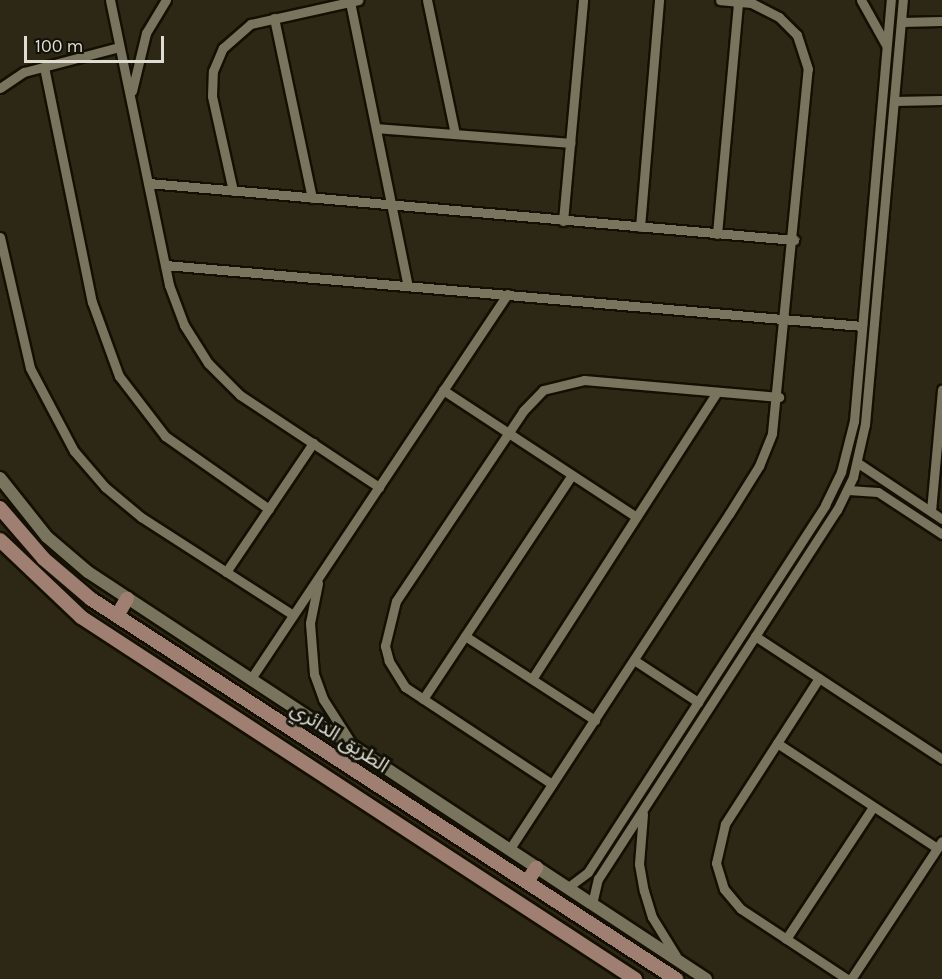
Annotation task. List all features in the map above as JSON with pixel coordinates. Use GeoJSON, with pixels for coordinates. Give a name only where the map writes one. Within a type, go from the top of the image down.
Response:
{"type":"FeatureCollection","features":[{"type":"Feature","properties":{"kind":"main road","name":"الطريق الدائري"},"geometry":{"type":"LineString","coordinates":[[0,508],[44,559],[117,616],[675,979]]}},
{"type":"Feature","properties":{"kind":"main road","name":"الطريق الدائري"},"geometry":{"type":"LineString","coordinates":[[0,540],[81,617],[348,789],[635,979]]}},
{"type":"Feature","properties":{"kind":"main road"},"geometry":{"type":"LineString","coordinates":[[117,616],[127,599]]}},
{"type":"Feature","properties":{"kind":"main road"},"geometry":{"type":"LineString","coordinates":[[348,789],[359,772]]}},
{"type":"Feature","properties":{"kind":"main road"},"geometry":{"type":"LineString","coordinates":[[527,882],[536,868]]}},
{"type":"Feature","properties":{"kind":"street"},"geometry":{"type":"LineString","coordinates":[[110,0],[165,266],[184,325],[208,363],[240,395],[379,487]]}},
{"type":"Feature","properties":{"kind":"street"},"geometry":{"type":"LineString","coordinates":[[131,102],[138,55],[166,0]]}},
{"type":"Feature","properties":{"kind":"street"},"geometry":{"type":"LineString","coordinates":[[427,0],[455,134]]}},
{"type":"Feature","properties":{"kind":"street"},"geometry":{"type":"LineString","coordinates":[[563,221],[583,0]]}},
{"type":"Feature","properties":{"kind":"street"},"geometry":{"type":"LineString","coordinates":[[640,227],[659,0]]}},
{"type":"Feature","properties":{"kind":"street"},"geometry":{"type":"LineString","coordinates":[[509,850],[759,466],[779,397],[794,240],[807,59],[797,35],[779,16],[738,1],[720,0]]}},
{"type":"Feature","properties":{"kind":"street"},"geometry":{"type":"LineString","coordinates":[[861,0],[886,47]]}},
{"type":"Feature","properties":{"kind":"street"},"geometry":{"type":"LineString","coordinates":[[567,888],[588,872],[825,505],[841,472],[854,421],[891,0]]}},
{"type":"Feature","properties":{"kind":"street"},"geometry":{"type":"LineString","coordinates":[[592,904],[598,879],[848,490],[858,463],[882,240],[903,0]]}},
{"type":"Feature","properties":{"kind":"street"},"geometry":{"type":"LineString","coordinates":[[233,190],[212,96],[213,71],[230,39],[251,24],[354,1],[376,128],[408,286]]}},
{"type":"Feature","properties":{"kind":"street"},"geometry":{"type":"LineString","coordinates":[[717,234],[738,1]]}},
{"type":"Feature","properties":{"kind":"street"},"geometry":{"type":"LineString","coordinates":[[274,18],[312,198]]}},
{"type":"Feature","properties":{"kind":"street"},"geometry":{"type":"LineString","coordinates":[[901,22],[942,21]]}},
{"type":"Feature","properties":{"kind":"street"},"geometry":{"type":"LineString","coordinates":[[0,88],[24,72],[119,47]]}},
{"type":"Feature","properties":{"kind":"street"},"geometry":{"type":"LineString","coordinates":[[44,67],[94,310],[119,376],[165,436],[269,509]]}},
{"type":"Feature","properties":{"kind":"street"},"geometry":{"type":"LineString","coordinates":[[894,101],[942,100]]}},
{"type":"Feature","properties":{"kind":"street"},"geometry":{"type":"LineString","coordinates":[[376,128],[570,143]]}},
{"type":"Feature","properties":{"kind":"street"},"geometry":{"type":"LineString","coordinates":[[148,183],[794,240]]}},
{"type":"Feature","properties":{"kind":"street"},"geometry":{"type":"LineString","coordinates":[[0,237],[3,268],[30,368],[74,451],[123,503],[293,615]]}},
{"type":"Feature","properties":{"kind":"street"},"geometry":{"type":"LineString","coordinates":[[870,240],[882,240]]}},
{"type":"Feature","properties":{"kind":"street"},"geometry":{"type":"LineString","coordinates":[[165,266],[862,326]]}},
{"type":"Feature","properties":{"kind":"street"},"geometry":{"type":"LineString","coordinates":[[250,680],[507,294]]}},
{"type":"Feature","properties":{"kind":"street"},"geometry":{"type":"LineString","coordinates":[[552,784],[405,687],[388,661],[389,615],[532,399],[570,380],[779,397]]}},
{"type":"Feature","properties":{"kind":"street"},"geometry":{"type":"LineString","coordinates":[[931,511],[942,389]]}},
{"type":"Feature","properties":{"kind":"street"},"geometry":{"type":"LineString","coordinates":[[443,390],[636,518]]}},
{"type":"Feature","properties":{"kind":"street"},"geometry":{"type":"LineString","coordinates":[[532,679],[717,392]]}},
{"type":"Feature","properties":{"kind":"street"},"geometry":{"type":"LineString","coordinates":[[226,572],[313,443]]}},
{"type":"Feature","properties":{"kind":"street"},"geometry":{"type":"LineString","coordinates":[[858,463],[942,519]]}},
{"type":"Feature","properties":{"kind":"street"},"geometry":{"type":"LineString","coordinates":[[423,699],[572,475]]}},
{"type":"Feature","properties":{"kind":"street"},"geometry":{"type":"LineString","coordinates":[[0,478],[47,537],[127,599],[706,979]]}},
{"type":"Feature","properties":{"kind":"street"},"geometry":{"type":"LineString","coordinates":[[848,490],[878,492],[942,534]]}},
{"type":"Feature","properties":{"kind":"street"},"geometry":{"type":"LineString","coordinates":[[322,572],[310,623],[314,674],[335,721],[369,759]]}},
{"type":"Feature","properties":{"kind":"street"},"geometry":{"type":"LineString","coordinates":[[465,636],[595,720]]}},
{"type":"Feature","properties":{"kind":"street"},"geometry":{"type":"LineString","coordinates":[[755,636],[942,759]]}},
{"type":"Feature","properties":{"kind":"street"},"geometry":{"type":"LineString","coordinates":[[634,660],[698,702]]}},
{"type":"Feature","properties":{"kind":"street"},"geometry":{"type":"LineString","coordinates":[[721,666],[732,673]]}},
{"type":"Feature","properties":{"kind":"street"},"geometry":{"type":"LineString","coordinates":[[777,743],[873,807],[939,844],[849,979],[786,939],[731,900],[716,863],[725,824],[777,743],[819,678]]}},
{"type":"Feature","properties":{"kind":"street"},"geometry":{"type":"LineString","coordinates":[[786,939],[873,807]]}},
{"type":"Feature","properties":{"kind":"street"},"geometry":{"type":"LineString","coordinates":[[644,809],[639,855],[644,891],[652,917],[681,963]]}}]}
